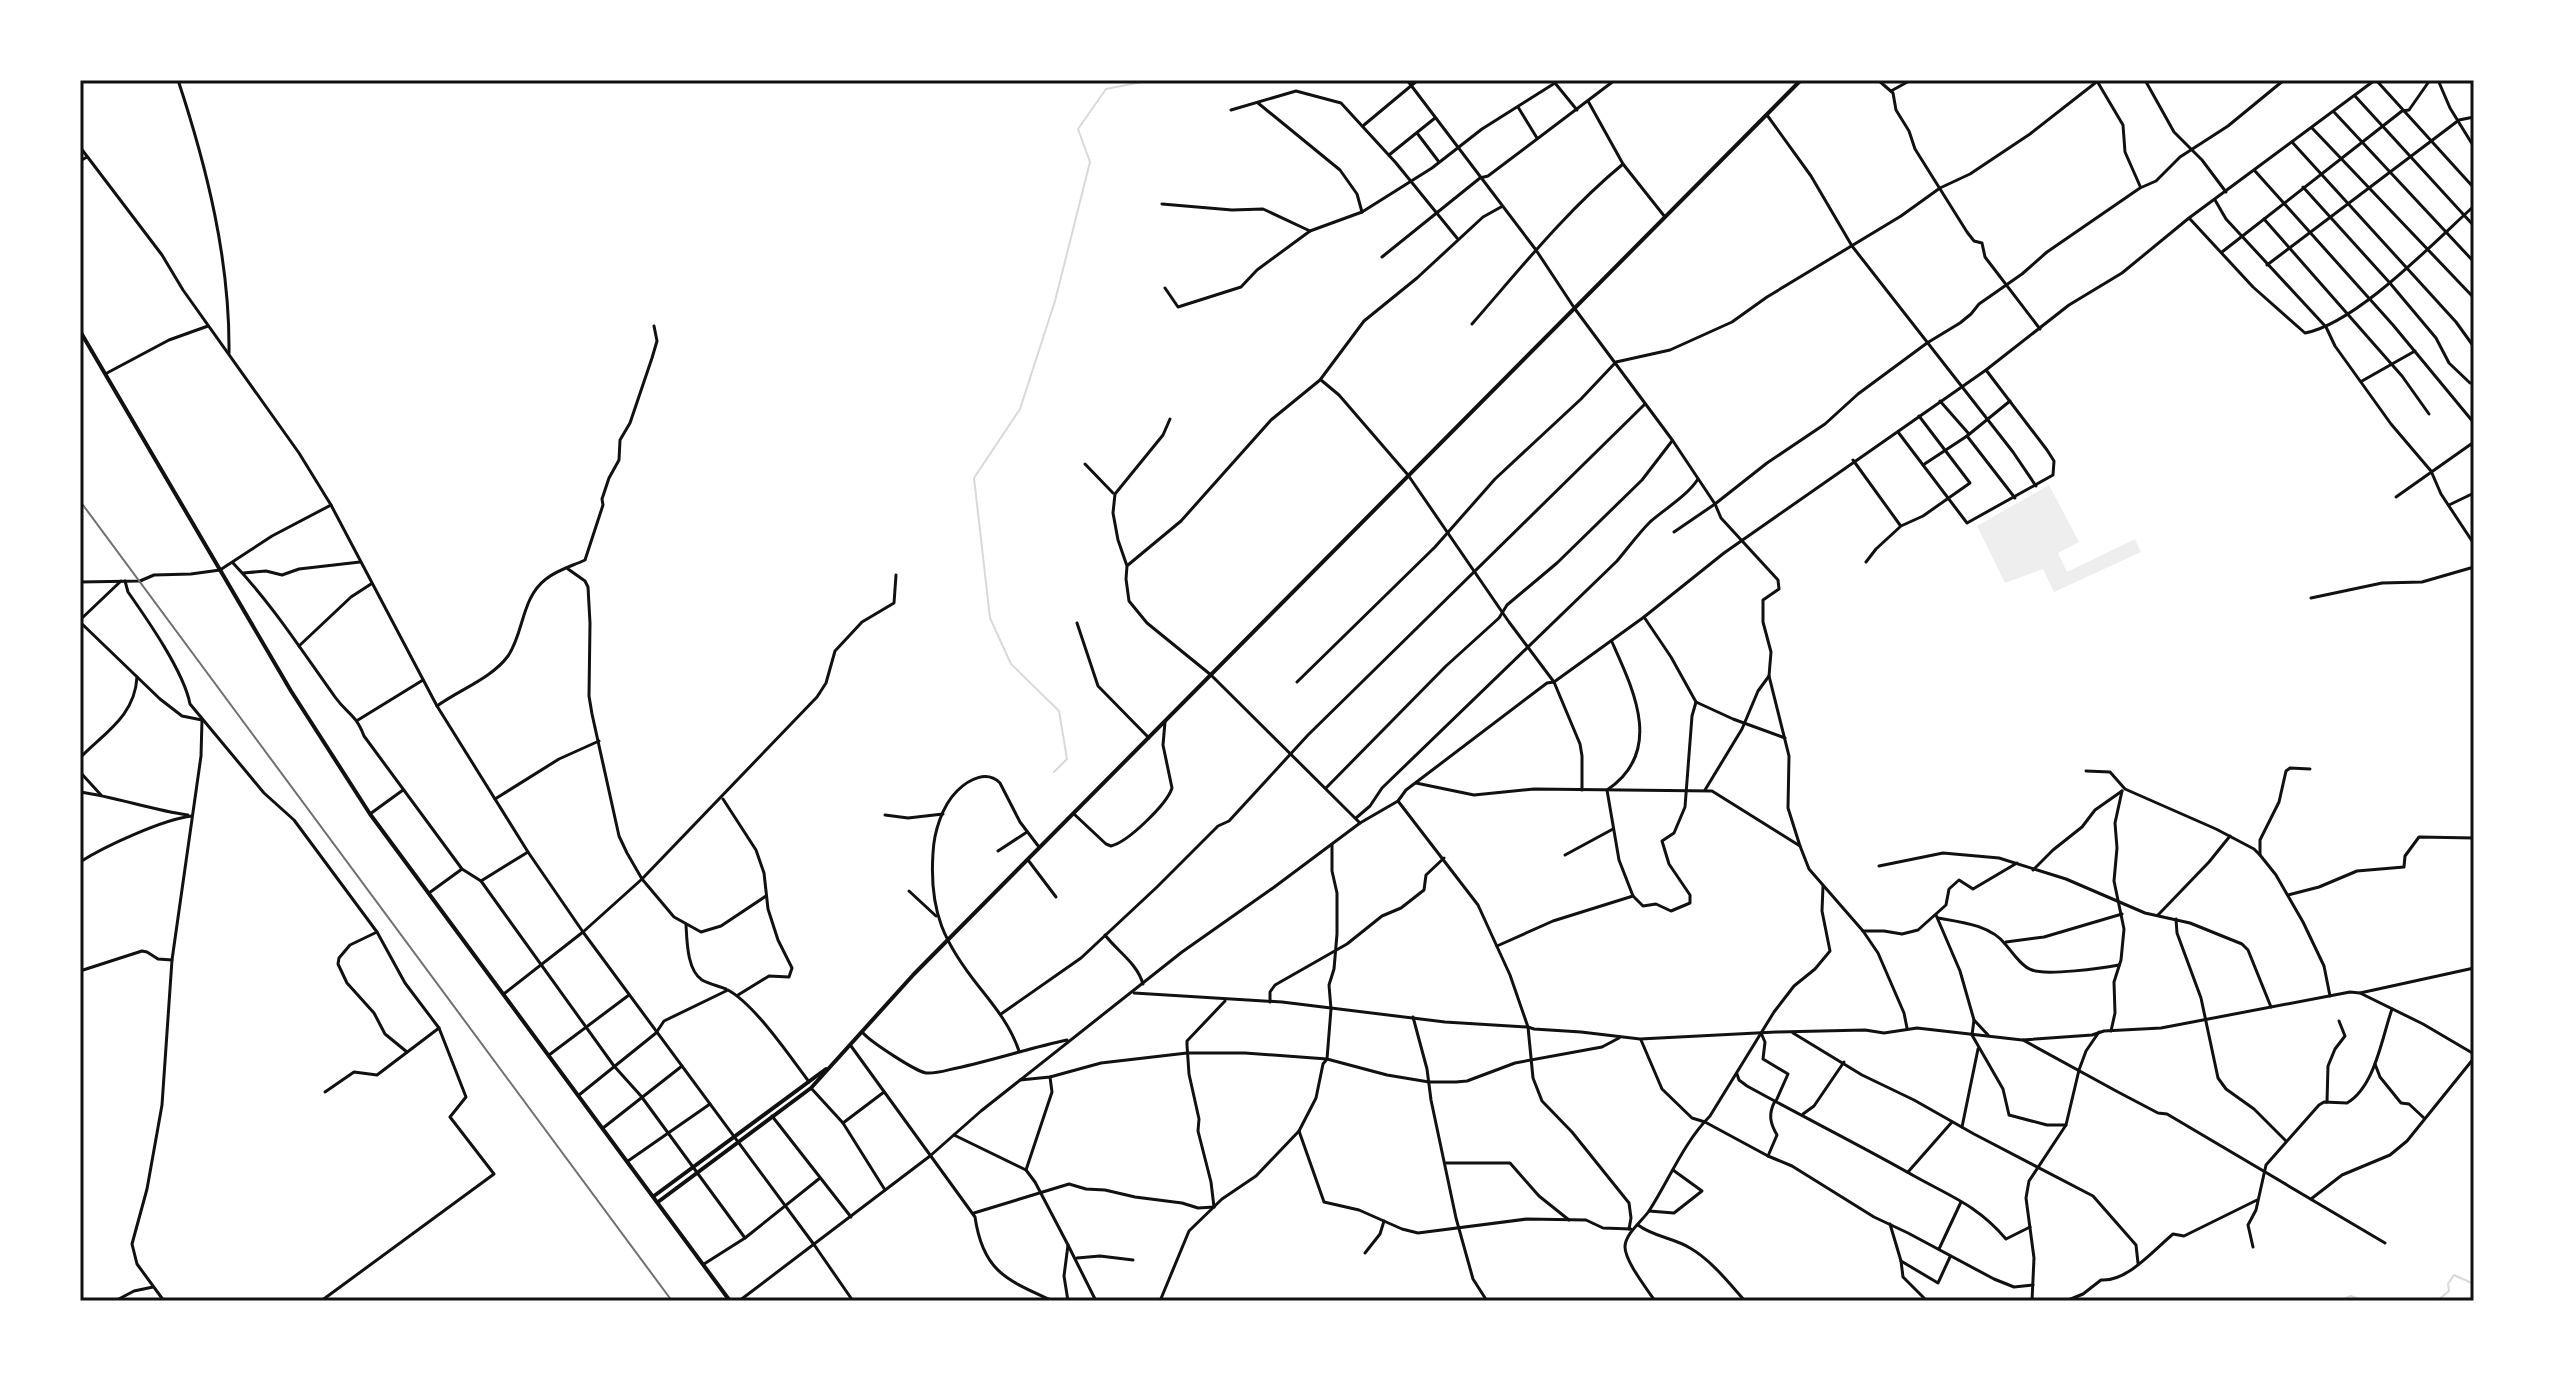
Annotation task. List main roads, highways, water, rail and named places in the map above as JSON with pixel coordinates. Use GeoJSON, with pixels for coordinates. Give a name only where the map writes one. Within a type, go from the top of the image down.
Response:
{"type":"FeatureCollection","features":[{"type":"Feature","properties":{"kind":"main road"},"geometry":{"type":"LineString","coordinates":[[654,1196],[811,1088],[946,941],[1801,80]]}},
{"type":"Feature","properties":{"kind":"main road"},"geometry":{"type":"LineString","coordinates":[[80,331],[291,691],[370,814],[730,1301]]}},
{"type":"Feature","properties":{"kind":"main road"},"geometry":{"type":"LineString","coordinates":[[658,1202],[837,1061]]}},
{"type":"Feature","properties":{"kind":"waterway"},"geometry":{"type":"LineString","coordinates":[[1054,772],[1067,759],[1059,711],[1011,664],[990,618],[974,478],[1020,409],[1055,301],[1090,162],[1078,129],[1106,89],[1152,80]]}},
{"type":"Feature","properties":{"kind":"waterway"},"geometry":{"type":"LineString","coordinates":[[2437,1301],[2449,1291],[2448,1284],[2454,1275],[2474,1284]]}},
{"type":"Feature","properties":{"kind":"waterway"},"geometry":{"type":"LineString","coordinates":[[2339,1301],[2351,1296],[2364,1301]]}},
{"type":"Feature","properties":{"kind":"railway"},"geometry":{"type":"LineString","coordinates":[[80,501],[672,1301]]}}]}
